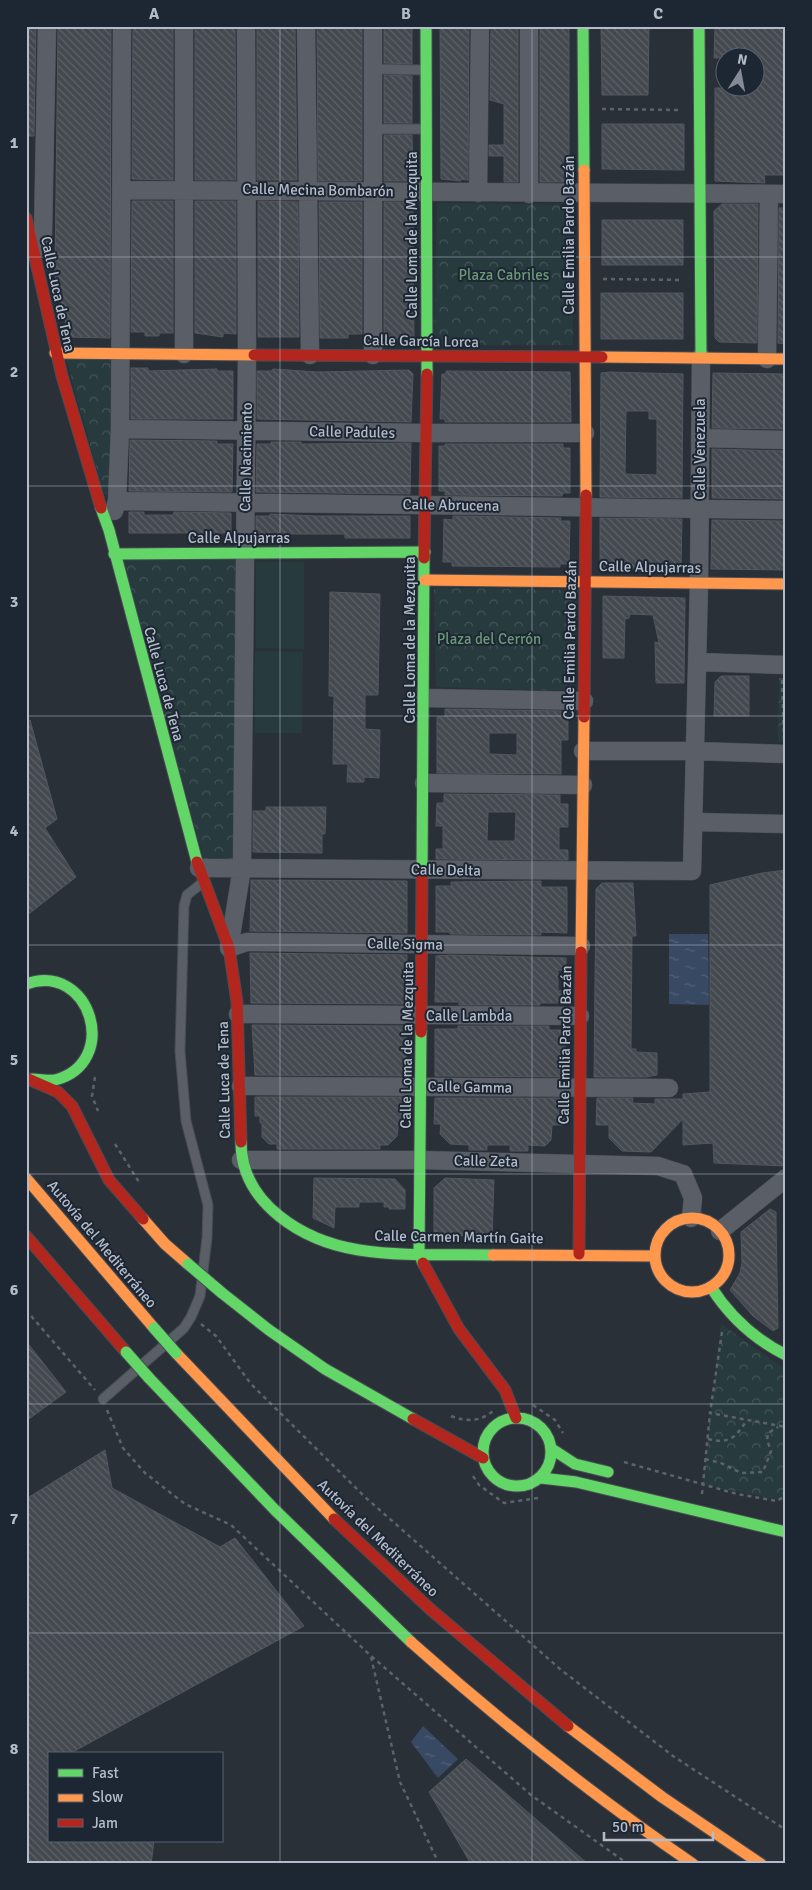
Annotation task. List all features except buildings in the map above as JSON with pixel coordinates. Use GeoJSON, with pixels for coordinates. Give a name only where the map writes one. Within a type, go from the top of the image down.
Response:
{"type":"FeatureCollection","features":[{"type":"Feature","properties":{"kind":"main road","name":"Calle Loma de la Mezquita"},"geometry":{"type":"LineString","coordinates":[[419,1254],[423,944],[425,433],[428,357],[426,26]]}},
{"type":"Feature","properties":{"kind":"main road","name":"Calle Emilia Pardo Bazán"},"geometry":{"type":"LineString","coordinates":[[579,1254],[578,1163],[586,582],[582,194],[583,26]]}},
{"type":"Feature","properties":{"kind":"main road","name":"Calle Venezuela"},"geometry":{"type":"LineString","coordinates":[[698,26],[701,357]]}},
{"type":"Feature","properties":{"kind":"main road","name":"Calle Luca de Tena"},"geometry":{"type":"LineString","coordinates":[[26,218],[56,353],[94,492],[109,530],[202,875],[229,948],[238,1014],[241,1086],[241,1160]]}},
{"type":"Feature","properties":{"kind":"main road","name":"Calle García Lorca"},"geometry":{"type":"LineString","coordinates":[[56,353],[786,359]]}},
{"type":"Feature","properties":{"kind":"main road","name":"Calle Alpujarras"},"geometry":{"type":"LineString","coordinates":[[114,554],[425,552]]}},
{"type":"Feature","properties":{"kind":"main road","name":"Calle Alpujarras"},"geometry":{"type":"LineString","coordinates":[[425,580],[786,584]]}},
{"type":"Feature","properties":{"kind":"main road"},"geometry":{"type":"LineString","coordinates":[[26,1078],[38,1081],[53,1080],[66,1076],[78,1068],[88,1055],[94,1040],[94,1023],[88,1007],[78,994],[64,985],[48,981],[28,983]]}},
{"type":"Feature","properties":{"kind":"main road"},"geometry":{"type":"LineString","coordinates":[[72,1106],[78,1068]]}},
{"type":"Feature","properties":{"kind":"main road"},"geometry":{"type":"LineString","coordinates":[[26,1078],[58,1092],[72,1106],[109,1180],[165,1244],[222,1293],[269,1330],[325,1369],[483,1458]]}},
{"type":"Feature","properties":{"kind":"main road","name":"Calle Carmen Martín Gaite"},"geometry":{"type":"LineString","coordinates":[[241,1160],[252,1186],[271,1211],[297,1228],[327,1241],[359,1250],[419,1254],[656,1256]]}},
{"type":"Feature","properties":{"kind":"main road","name":"Autovía del Mediterráneo"},"geometry":{"type":"LineString","coordinates":[[26,1178],[176,1353],[277,1461],[385,1568],[450,1628],[615,1764],[704,1827],[761,1864]]}},
{"type":"Feature","properties":{"kind":"main road"},"geometry":{"type":"LineString","coordinates":[[691,1218],[702,1220],[720,1231],[729,1250],[729,1261],[719,1280],[711,1287],[699,1291],[686,1291],[674,1287],[664,1279],[658,1268],[656,1256],[660,1239],[670,1226],[691,1218]]}},
{"type":"Feature","properties":{"kind":"main road"},"geometry":{"type":"LineString","coordinates":[[26,1236],[149,1378],[251,1487],[359,1594],[426,1655],[524,1738],[593,1793],[693,1864]]}},
{"type":"Feature","properties":{"kind":"main road"},"geometry":{"type":"LineString","coordinates":[[419,1254],[425,1270],[473,1350],[505,1386],[514,1406],[516,1418]]}},
{"type":"Feature","properties":{"kind":"main road"},"geometry":{"type":"LineString","coordinates":[[711,1287],[738,1322],[774,1350],[786,1355]]}},
{"type":"Feature","properties":{"kind":"main road"},"geometry":{"type":"LineString","coordinates":[[428,1426],[467,1434],[497,1424],[516,1418],[529,1420],[540,1427],[548,1437],[552,1449],[550,1465],[541,1478],[524,1487],[506,1485],[491,1475],[483,1458],[485,1439],[497,1424]]}},
{"type":"Feature","properties":{"kind":"main road"},"geometry":{"type":"LineString","coordinates":[[552,1449],[575,1464],[620,1475]]}},
{"type":"Feature","properties":{"kind":"main road"},"geometry":{"type":"LineString","coordinates":[[541,1478],[576,1482],[786,1532]]}},
{"type":"Feature","properties":{"kind":"street"},"geometry":{"type":"LineString","coordinates":[[33,252],[43,233],[47,26]]}},
{"type":"Feature","properties":{"kind":"street"},"geometry":{"type":"LineString","coordinates":[[109,530],[117,501],[120,429],[122,26]]}},
{"type":"Feature","properties":{"kind":"street"},"geometry":{"type":"LineString","coordinates":[[184,26],[184,354]]}},
{"type":"Feature","properties":{"kind":"street","name":"Calle Nacimiento"},"geometry":{"type":"LineString","coordinates":[[229,948],[242,868],[247,354],[246,26]]}},
{"type":"Feature","properties":{"kind":"street"},"geometry":{"type":"LineString","coordinates":[[306,26],[310,354]]}},
{"type":"Feature","properties":{"kind":"street"},"geometry":{"type":"LineString","coordinates":[[373,26],[373,355]]}},
{"type":"Feature","properties":{"kind":"street"},"geometry":{"type":"LineString","coordinates":[[478,193],[480,26]]}},
{"type":"Feature","properties":{"kind":"street"},"geometry":{"type":"LineString","coordinates":[[529,26],[529,194]]}},
{"type":"Feature","properties":{"kind":"street","name":"Calle Mecina Bombarón"},"geometry":{"type":"LineString","coordinates":[[121,190],[372,190],[529,194],[777,194]]}},
{"type":"Feature","properties":{"kind":"street"},"geometry":{"type":"LineString","coordinates":[[768,359],[777,194]]}},
{"type":"Feature","properties":{"kind":"street","name":"Calle Venezuela"},"geometry":{"type":"LineString","coordinates":[[692,871],[695,822],[700,583],[701,357]]}},
{"type":"Feature","properties":{"kind":"street","name":"Calle Padules"},"geometry":{"type":"LineString","coordinates":[[120,429],[585,433]]}},
{"type":"Feature","properties":{"kind":"street"},"geometry":{"type":"LineString","coordinates":[[700,438],[786,440]]}},
{"type":"Feature","properties":{"kind":"street","name":"Calle Abrucena"},"geometry":{"type":"LineString","coordinates":[[117,501],[786,510]]}},
{"type":"Feature","properties":{"kind":"street"},"geometry":{"type":"LineString","coordinates":[[698,662],[784,665]]}},
{"type":"Feature","properties":{"kind":"street"},"geometry":{"type":"LineString","coordinates":[[424,698],[584,701]]}},
{"type":"Feature","properties":{"kind":"street"},"geometry":{"type":"LineString","coordinates":[[584,751],[696,751],[785,754]]}},
{"type":"Feature","properties":{"kind":"street"},"geometry":{"type":"LineString","coordinates":[[424,783],[583,785]]}},
{"type":"Feature","properties":{"kind":"street"},"geometry":{"type":"LineString","coordinates":[[695,822],[786,824]]}},
{"type":"Feature","properties":{"kind":"street","name":"Calle Delta"},"geometry":{"type":"LineString","coordinates":[[202,875],[242,868],[692,871]]}},
{"type":"Feature","properties":{"kind":"street","name":"Calle Sigma"},"geometry":{"type":"LineString","coordinates":[[229,948],[247,942],[581,946]]}},
{"type":"Feature","properties":{"kind":"street","name":"Calle Lambda"},"geometry":{"type":"LineString","coordinates":[[238,1014],[580,1016]]}},
{"type":"Feature","properties":{"kind":"street","name":"Calle Gamma"},"geometry":{"type":"LineString","coordinates":[[241,1086],[670,1088]]}},
{"type":"Feature","properties":{"kind":"street","name":"Calle Zeta"},"geometry":{"type":"LineString","coordinates":[[241,1160],[420,1160],[658,1166],[683,1174],[694,1198],[691,1218]]}},
{"type":"Feature","properties":{"kind":"street"},"geometry":{"type":"LineString","coordinates":[[720,1231],[786,1178]]}},
{"type":"Feature","properties":{"kind":"lane"},"geometry":{"type":"LineString","coordinates":[[372,69],[426,70]]}},
{"type":"Feature","properties":{"kind":"lane"},"geometry":{"type":"LineString","coordinates":[[372,129],[427,129]]}},
{"type":"Feature","properties":{"kind":"lane"},"geometry":{"type":"LineString","coordinates":[[103,1399],[184,1328],[200,1296],[207,1238],[208,1205],[186,1121],[180,1051],[184,906],[187,895],[202,875]]}},
{"type":"Feature","properties":{"kind":"path"},"geometry":{"type":"LineString","coordinates":[[583,108],[699,110]]}},
{"type":"Feature","properties":{"kind":"path"},"geometry":{"type":"LineString","coordinates":[[584,279],[700,280]]}},
{"type":"Feature","properties":{"kind":"path"},"geometry":{"type":"LineString","coordinates":[[784,665],[785,754]]}},
{"type":"Feature","properties":{"kind":"path"},"geometry":{"type":"LineString","coordinates":[[98,1071],[94,1079],[92,1096],[98,1112]]}},
{"type":"Feature","properties":{"kind":"path"},"geometry":{"type":"LineString","coordinates":[[110,1136],[144,1189]]}},
{"type":"Feature","properties":{"kind":"path"},"geometry":{"type":"LineString","coordinates":[[702,1494],[710,1413],[725,1307]]}},
{"type":"Feature","properties":{"kind":"path"},"geometry":{"type":"LineString","coordinates":[[26,1310],[103,1399],[123,1448],[145,1473],[185,1504],[231,1526],[370,1655],[530,1795],[628,1864]]}},
{"type":"Feature","properties":{"kind":"path"},"geometry":{"type":"LineString","coordinates":[[191,1317],[216,1336],[251,1384],[365,1497],[560,1668],[673,1756],[786,1830]]}},
{"type":"Feature","properties":{"kind":"path"},"geometry":{"type":"LineString","coordinates":[[529,1403],[555,1420],[564,1434]]}},
{"type":"Feature","properties":{"kind":"path"},"geometry":{"type":"LineString","coordinates":[[448,1414],[466,1422],[486,1417],[498,1406]]}},
{"type":"Feature","properties":{"kind":"path"},"geometry":{"type":"LineString","coordinates":[[710,1413],[786,1427]]}},
{"type":"Feature","properties":{"kind":"path"},"geometry":{"type":"LineString","coordinates":[[708,1439],[723,1442],[737,1436],[747,1420]]}},
{"type":"Feature","properties":{"kind":"path"},"geometry":{"type":"LineString","coordinates":[[705,1459],[721,1463],[741,1473],[763,1472],[771,1451],[768,1433],[779,1426]]}},
{"type":"Feature","properties":{"kind":"path"},"geometry":{"type":"LineString","coordinates":[[615,1460],[737,1494],[777,1501],[782,1497],[786,1485]]}},
{"type":"Feature","properties":{"kind":"path"},"geometry":{"type":"LineString","coordinates":[[370,1655],[400,1782],[439,1864]]}},
{"type":"Feature","properties":{"kind":"green space","name":"Plaza Cabriles"},"geometry":{"type":"Polygon","coordinates":[[[437,203],[573,205],[573,345],[434,345],[437,203]]]}},
{"type":"Feature","properties":{"kind":"green space"},"geometry":{"type":"Polygon","coordinates":[[[66,359],[116,360],[112,495],[104,495],[66,359]]]}},
{"type":"Feature","properties":{"kind":"green space"},"geometry":{"type":"Polygon","coordinates":[[[240,556],[236,859],[204,860],[122,559],[240,556]]]}},
{"type":"Feature","properties":{"kind":"green space"},"geometry":{"type":"Polygon","coordinates":[[[256,562],[304,562],[304,649],[256,648],[256,562]]]}},
{"type":"Feature","properties":{"kind":"green space","name":"Plaza del Cerrón"},"geometry":{"type":"Polygon","coordinates":[[[434,588],[578,590],[572,691],[436,687],[434,588]]]}},
{"type":"Feature","properties":{"kind":"green space"},"geometry":{"type":"Polygon","coordinates":[[[255,651],[303,652],[302,733],[255,733],[255,651]]]}},
{"type":"Feature","properties":{"kind":"green space"},"geometry":{"type":"Polygon","coordinates":[[[779,678],[786,678],[786,742],[778,742],[779,678]]]}},
{"type":"Feature","properties":{"kind":"green space"},"geometry":{"type":"Polygon","coordinates":[[[721,1324],[784,1368],[786,1501],[702,1485],[721,1324]]]}},
{"type":"Feature","properties":{"kind":"water"},"geometry":{"type":"Polygon","coordinates":[[[669,934],[708,934],[709,1005],[669,1004],[669,934]]]}},
{"type":"Feature","properties":{"kind":"water"},"geometry":{"type":"Polygon","coordinates":[[[423,1726],[458,1759],[438,1778],[411,1742],[423,1726]]]}},
{"type":"Feature","properties":{"kind":"traffic: fast"},"geometry":{"type":"LineString","coordinates":[[426,26],[427,374]]}},
{"type":"Feature","properties":{"kind":"traffic: fast"},"geometry":{"type":"LineString","coordinates":[[583,26],[584,170]]}},
{"type":"Feature","properties":{"kind":"traffic: fast"},"geometry":{"type":"LineString","coordinates":[[699,26],[701,357]]}},
{"type":"Feature","properties":{"kind":"traffic: fast"},"geometry":{"type":"LineString","coordinates":[[101,508],[109,530],[197,862]]}},
{"type":"Feature","properties":{"kind":"traffic: fast"},"geometry":{"type":"LineString","coordinates":[[114,554],[425,552]]}},
{"type":"Feature","properties":{"kind":"traffic: fast"},"geometry":{"type":"LineString","coordinates":[[422,872],[424,558]]}},
{"type":"Feature","properties":{"kind":"traffic: fast"},"geometry":{"type":"LineString","coordinates":[[26,984],[49,981],[67,987],[81,1000],[90,1017],[92,1036],[87,1055],[75,1070],[55,1080],[32,1079]]}},
{"type":"Feature","properties":{"kind":"traffic: fast"},"geometry":{"type":"LineString","coordinates":[[421,1032],[419,1254],[423,1263]]}},
{"type":"Feature","properties":{"kind":"traffic: fast"},"geometry":{"type":"LineString","coordinates":[[241,1142],[244,1164],[252,1184],[264,1201],[279,1216],[317,1238],[359,1250],[376,1252],[493,1255]]}},
{"type":"Feature","properties":{"kind":"traffic: fast"},"geometry":{"type":"LineString","coordinates":[[188,1264],[222,1293]]}},
{"type":"Feature","properties":{"kind":"traffic: fast"},"geometry":{"type":"LineString","coordinates":[[711,1287],[726,1308],[744,1326],[763,1342],[786,1355]]}},
{"type":"Feature","properties":{"kind":"traffic: fast"},"geometry":{"type":"LineString","coordinates":[[222,1293],[269,1330],[325,1369],[413,1419]]}},
{"type":"Feature","properties":{"kind":"traffic: fast"},"geometry":{"type":"LineString","coordinates":[[154,1328],[176,1353]]}},
{"type":"Feature","properties":{"kind":"traffic: fast"},"geometry":{"type":"LineString","coordinates":[[126,1352],[149,1378]]}},
{"type":"Feature","properties":{"kind":"traffic: fast"},"geometry":{"type":"LineString","coordinates":[[149,1378],[275,1510],[411,1642]]}},
{"type":"Feature","properties":{"kind":"traffic: fast"},"geometry":{"type":"LineString","coordinates":[[524,1418],[536,1424],[545,1433],[551,1445],[551,1452],[549,1465],[541,1476],[524,1486],[510,1486],[493,1476],[485,1465],[483,1445],[493,1428],[504,1420],[524,1418]]}},
{"type":"Feature","properties":{"kind":"traffic: fast"},"geometry":{"type":"LineString","coordinates":[[552,1449],[575,1464],[608,1472]]}},
{"type":"Feature","properties":{"kind":"traffic: fast"},"geometry":{"type":"LineString","coordinates":[[541,1478],[576,1482],[786,1532]]}},
{"type":"Feature","properties":{"kind":"traffic: slow"},"geometry":{"type":"LineString","coordinates":[[584,170],[586,495]]}},
{"type":"Feature","properties":{"kind":"traffic: slow"},"geometry":{"type":"LineString","coordinates":[[55,353],[254,355]]}},
{"type":"Feature","properties":{"kind":"traffic: slow"},"geometry":{"type":"LineString","coordinates":[[602,357],[786,359]]}},
{"type":"Feature","properties":{"kind":"traffic: slow"},"geometry":{"type":"LineString","coordinates":[[425,580],[786,584]]}},
{"type":"Feature","properties":{"kind":"traffic: slow"},"geometry":{"type":"LineString","coordinates":[[581,952],[584,717]]}},
{"type":"Feature","properties":{"kind":"traffic: slow"},"geometry":{"type":"LineString","coordinates":[[26,1178],[154,1328]]}},
{"type":"Feature","properties":{"kind":"traffic: slow"},"geometry":{"type":"LineString","coordinates":[[692,1218],[706,1221],[718,1229],[726,1241],[729,1255],[726,1269],[718,1281],[706,1289],[692,1292],[678,1289],[666,1281],[658,1269],[655,1255],[658,1241],[666,1229],[678,1221],[692,1218]]}},
{"type":"Feature","properties":{"kind":"traffic: slow"},"geometry":{"type":"LineString","coordinates":[[143,1219],[165,1244],[188,1264]]}},
{"type":"Feature","properties":{"kind":"traffic: slow"},"geometry":{"type":"LineString","coordinates":[[493,1255],[655,1256]]}},
{"type":"Feature","properties":{"kind":"traffic: slow"},"geometry":{"type":"LineString","coordinates":[[176,1353],[334,1519]]}},
{"type":"Feature","properties":{"kind":"traffic: slow"},"geometry":{"type":"LineString","coordinates":[[411,1642],[548,1758],[619,1812],[693,1864]]}},
{"type":"Feature","properties":{"kind":"traffic: slow"},"geometry":{"type":"LineString","coordinates":[[568,1726],[662,1797],[761,1864]]}},
{"type":"Feature","properties":{"kind":"traffic: jam"},"geometry":{"type":"LineString","coordinates":[[26,218],[62,376],[101,508]]}},
{"type":"Feature","properties":{"kind":"traffic: jam"},"geometry":{"type":"LineString","coordinates":[[254,355],[602,357]]}},
{"type":"Feature","properties":{"kind":"traffic: jam"},"geometry":{"type":"LineString","coordinates":[[424,558],[427,374]]}},
{"type":"Feature","properties":{"kind":"traffic: jam"},"geometry":{"type":"LineString","coordinates":[[584,717],[586,495]]}},
{"type":"Feature","properties":{"kind":"traffic: jam"},"geometry":{"type":"LineString","coordinates":[[197,862],[229,948],[237,1002],[241,1142]]}},
{"type":"Feature","properties":{"kind":"traffic: jam"},"geometry":{"type":"LineString","coordinates":[[421,1032],[422,872]]}},
{"type":"Feature","properties":{"kind":"traffic: jam"},"geometry":{"type":"LineString","coordinates":[[579,1254],[581,952]]}},
{"type":"Feature","properties":{"kind":"traffic: jam"},"geometry":{"type":"LineString","coordinates":[[26,1078],[58,1092],[72,1106],[109,1180],[143,1219]]}},
{"type":"Feature","properties":{"kind":"traffic: jam"},"geometry":{"type":"LineString","coordinates":[[26,1236],[126,1352]]}},
{"type":"Feature","properties":{"kind":"traffic: jam"},"geometry":{"type":"LineString","coordinates":[[423,1263],[459,1329],[505,1390],[516,1418]]}},
{"type":"Feature","properties":{"kind":"traffic: jam"},"geometry":{"type":"LineString","coordinates":[[413,1419],[483,1458]]}},
{"type":"Feature","properties":{"kind":"traffic: jam"},"geometry":{"type":"LineString","coordinates":[[334,1519],[430,1609],[568,1726]]}}]}
